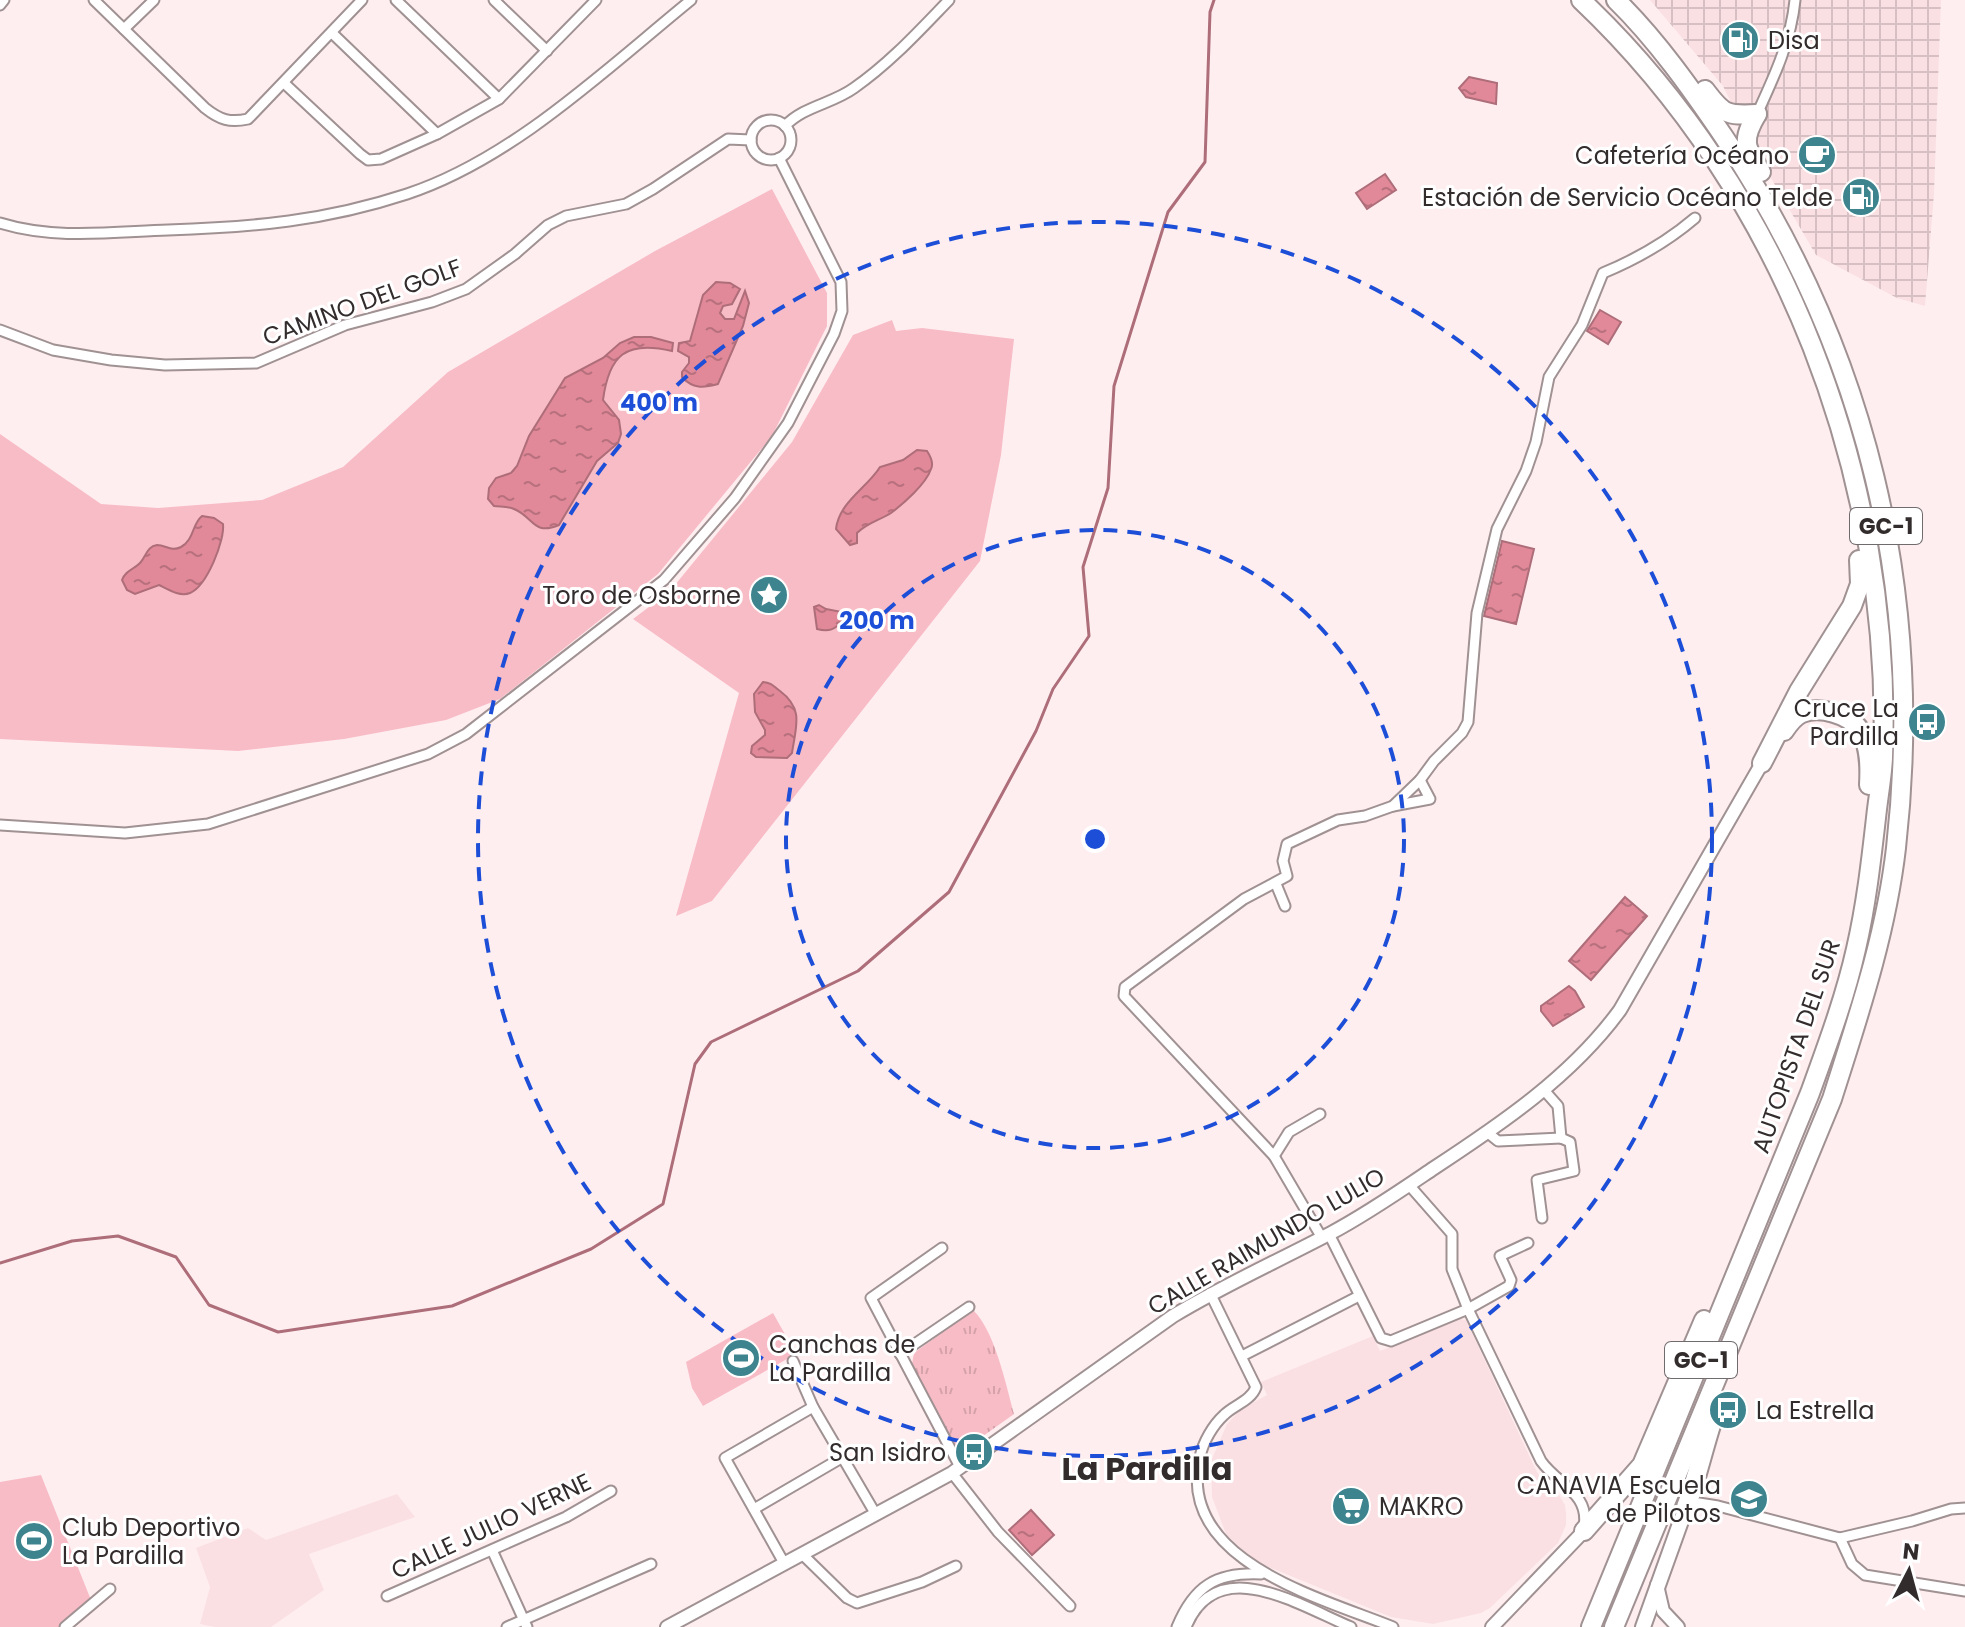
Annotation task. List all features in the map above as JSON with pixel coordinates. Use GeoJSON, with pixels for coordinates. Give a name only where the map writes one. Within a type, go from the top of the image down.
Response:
{"type":"FeatureCollection","features":[{"type":"Feature","properties":{"kind":"highway","name":"AUTOPISTA DEL SUR"},"geometry":{"type":"LineString","coordinates":[[1581,0],[1648,71],[1689,124],[1731,185],[1794,303],[1839,422],[1868,547],[1878,614],[1883,759],[1856,951],[1810,1093],[1591,1627]]}},
{"type":"Feature","properties":{"kind":"highway","name":"AUTOPISTA DEL SUR"},"geometry":{"type":"LineString","coordinates":[[1614,1627],[1832,1099],[1857,1025],[1876,956],[1896,850],[1903,761],[1899,612],[1890,546],[1860,419],[1816,300],[1773,216],[1707,112],[1622,6]]}},
{"type":"Feature","properties":{"kind":"highway"},"geometry":{"type":"LineString","coordinates":[[1622,6],[1660,35],[1724,113],[1733,116],[1757,114]]}},
{"type":"Feature","properties":{"kind":"highway"},"geometry":{"type":"LineString","coordinates":[[1757,114],[1747,130],[1746,146],[1771,188],[1773,216]]}},
{"type":"Feature","properties":{"kind":"highway"},"geometry":{"type":"LineString","coordinates":[[1762,763],[1791,705],[1852,606],[1860,584],[1861,569],[1839,461],[1839,422]]}},
{"type":"Feature","properties":{"kind":"highway"},"geometry":{"type":"LineString","coordinates":[[1762,763],[1788,724],[1801,714],[1822,711],[1842,716],[1859,728],[1869,759],[1867,816],[1873,847]]}},
{"type":"Feature","properties":{"kind":"highway"},"geometry":{"type":"LineString","coordinates":[[1584,1531],[1642,1465],[1754,1204],[1810,1093]]}},
{"type":"Feature","properties":{"kind":"highway"},"geometry":{"type":"LineString","coordinates":[[1686,1507],[1697,1479],[1709,1430],[1793,1221],[1832,1099]]}},
{"type":"Feature","properties":{"kind":"main road"},"geometry":{"type":"LineString","coordinates":[[1643,1627],[1686,1507]]}},
{"type":"Feature","properties":{"kind":"street"},"geometry":{"type":"LineString","coordinates":[[0,5],[4,0]]}},
{"type":"Feature","properties":{"kind":"street"},"geometry":{"type":"LineString","coordinates":[[94,0],[205,108],[216,117],[233,123],[248,119],[362,0]]}},
{"type":"Feature","properties":{"kind":"street"},"geometry":{"type":"LineString","coordinates":[[124,29],[154,0]]}},
{"type":"Feature","properties":{"kind":"street"},"geometry":{"type":"LineString","coordinates":[[396,0],[499,99]]}},
{"type":"Feature","properties":{"kind":"street"},"geometry":{"type":"LineString","coordinates":[[494,0],[547,51]]}},
{"type":"Feature","properties":{"kind":"street"},"geometry":{"type":"LineString","coordinates":[[284,83],[368,160],[381,159],[437,134],[499,99],[596,0]]}},
{"type":"Feature","properties":{"kind":"street"},"geometry":{"type":"LineString","coordinates":[[0,223],[60,235],[258,227],[301,221],[410,193],[469,166],[513,139],[566,102],[691,0]]}},
{"type":"Feature","properties":{"kind":"street"},"geometry":{"type":"LineString","coordinates":[[785,126],[796,115],[852,90],[890,60],[949,0]]}},
{"type":"Feature","properties":{"kind":"street"},"geometry":{"type":"LineString","coordinates":[[1757,114],[1779,65],[1793,19],[1795,0]]}},
{"type":"Feature","properties":{"kind":"street"},"geometry":{"type":"LineString","coordinates":[[332,33],[437,134]]}},
{"type":"Feature","properties":{"kind":"street"},"geometry":{"type":"LineString","coordinates":[[773,121],[785,126],[791,140],[785,154],[771,160],[757,154],[751,140],[756,127],[773,121]]}},
{"type":"Feature","properties":{"kind":"street","name":"CAMINO DEL GOLF"},"geometry":{"type":"LineString","coordinates":[[0,330],[53,350],[111,360],[165,365],[256,363],[345,325],[432,302],[466,289],[515,254],[548,225],[566,216],[626,204],[728,139],[751,140]]}},
{"type":"Feature","properties":{"kind":"street"},"geometry":{"type":"LineString","coordinates":[[0,825],[125,833],[208,824],[428,754],[466,734],[664,580],[735,498],[788,423],[834,334],[842,311],[841,282],[779,158]]}},
{"type":"Feature","properties":{"kind":"street"},"geometry":{"type":"LineString","coordinates":[[1393,806],[1462,733],[1468,722],[1477,613],[1497,529],[1526,471],[1536,442],[1549,377],[1582,325],[1603,273],[1631,261],[1678,233],[1695,218]]}},
{"type":"Feature","properties":{"kind":"street","name":"CALLE RAIMUNDO LULIO"},"geometry":{"type":"LineString","coordinates":[[667,1627],[956,1470],[1210,1293],[1378,1207],[1488,1133],[1595,1043],[1620,1010],[1762,763]]}},
{"type":"Feature","properties":{"kind":"street"},"geometry":{"type":"LineString","coordinates":[[1420,780],[1430,799],[1338,820],[1287,844],[1283,861],[1287,876],[1244,899],[1125,987],[1124,996],[1274,1156],[1325,1236],[1385,1341],[1468,1309],[1509,1286],[1511,1280],[1500,1256],[1528,1243]]}},
{"type":"Feature","properties":{"kind":"street"},"geometry":{"type":"LineString","coordinates":[[1276,884],[1285,906]]}},
{"type":"Feature","properties":{"kind":"street"},"geometry":{"type":"LineString","coordinates":[[1543,1089],[1558,1106],[1561,1138]]}},
{"type":"Feature","properties":{"kind":"street"},"geometry":{"type":"LineString","coordinates":[[1274,1156],[1289,1132],[1320,1114]]}},
{"type":"Feature","properties":{"kind":"street"},"geometry":{"type":"LineString","coordinates":[[1488,1133],[1498,1141],[1561,1138],[1570,1142],[1574,1171],[1537,1180],[1542,1218]]}},
{"type":"Feature","properties":{"kind":"street"},"geometry":{"type":"LineString","coordinates":[[1409,1185],[1452,1234],[1452,1269],[1468,1309],[1541,1461],[1550,1474],[1580,1498],[1586,1517],[1584,1531],[1492,1627]]}},
{"type":"Feature","properties":{"kind":"street"},"geometry":{"type":"LineString","coordinates":[[942,1248],[871,1298],[956,1470],[998,1532],[1070,1606]]}},
{"type":"Feature","properties":{"kind":"street"},"geometry":{"type":"LineString","coordinates":[[1210,1293],[1256,1387],[1254,1393],[1224,1415],[1209,1434],[1200,1456],[1197,1481],[1201,1501],[1221,1539],[1264,1575],[1393,1627]]}},
{"type":"Feature","properties":{"kind":"street"},"geometry":{"type":"LineString","coordinates":[[1242,1356],[1359,1296]]}},
{"type":"Feature","properties":{"kind":"street"},"geometry":{"type":"LineString","coordinates":[[900,1354],[969,1307]]}},
{"type":"Feature","properties":{"kind":"street"},"geometry":{"type":"LineString","coordinates":[[793,1361],[813,1407],[875,1513]]}},
{"type":"Feature","properties":{"kind":"street"},"geometry":{"type":"LineString","coordinates":[[784,1563],[725,1458],[813,1407]]}},
{"type":"Feature","properties":{"kind":"street"},"geometry":{"type":"LineString","coordinates":[[754,1509],[843,1457]]}},
{"type":"Feature","properties":{"kind":"street"},"geometry":{"type":"LineString","coordinates":[[1697,1479],[1699,1493],[1718,1506]]}},
{"type":"Feature","properties":{"kind":"street","name":"CALLE JULIO VERNE"},"geometry":{"type":"LineString","coordinates":[[387,1596],[566,1517],[611,1491]]}},
{"type":"Feature","properties":{"kind":"street"},"geometry":{"type":"LineString","coordinates":[[1686,1507],[1699,1503],[1718,1506],[1840,1538],[1965,1508]]}},
{"type":"Feature","properties":{"kind":"street"},"geometry":{"type":"LineString","coordinates":[[1840,1538],[1852,1564],[1865,1575],[1965,1591]]}},
{"type":"Feature","properties":{"kind":"street"},"geometry":{"type":"LineString","coordinates":[[492,1550],[526,1623]]}},
{"type":"Feature","properties":{"kind":"street"},"geometry":{"type":"LineString","coordinates":[[802,1554],[847,1598],[857,1603],[922,1582],[956,1566]]}},
{"type":"Feature","properties":{"kind":"street"},"geometry":{"type":"LineString","coordinates":[[507,1627],[526,1623],[651,1564]]}},
{"type":"Feature","properties":{"kind":"street"},"geometry":{"type":"LineString","coordinates":[[1177,1627],[1185,1608],[1205,1585],[1232,1575],[1264,1575]]}},
{"type":"Feature","properties":{"kind":"street"},"geometry":{"type":"LineString","coordinates":[[1657,1585],[1663,1611],[1678,1627]]}},
{"type":"Feature","properties":{"kind":"street"},"geometry":{"type":"LineString","coordinates":[[1186,1627],[1193,1611],[1204,1598],[1219,1590],[1235,1587],[1257,1589],[1351,1627]]}},
{"type":"Feature","properties":{"kind":"street"},"geometry":{"type":"LineString","coordinates":[[65,1627],[110,1589]]}},
{"type":"Feature","properties":{"kind":"shaded area"},"geometry":{"type":"Polygon","coordinates":[[[1650,0],[1941,0],[1934,194],[1925,306],[1897,298],[1816,255],[1754,149],[1723,86],[1650,0]]]}},
{"type":"Feature","properties":{"kind":"shaded area"},"geometry":{"type":"Polygon","coordinates":[[[1460,1319],[1466,1320],[1541,1479],[1557,1492],[1565,1505],[1566,1525],[1558,1543],[1490,1608],[1433,1624],[1391,1617],[1254,1561],[1226,1534],[1212,1497],[1211,1461],[1227,1424],[1241,1409],[1267,1395],[1261,1382],[1373,1336],[1380,1351],[1460,1319]]]}},
{"type":"Feature","properties":{"kind":"shaded area"},"geometry":{"type":"Polygon","coordinates":[[[397,1494],[415,1517],[309,1554],[324,1590],[271,1627],[200,1624],[210,1587],[196,1548],[248,1528],[266,1540],[397,1494]]]}},
{"type":"Feature","properties":{"kind":"green space"},"geometry":{"type":"Polygon","coordinates":[[[772,189],[827,293],[827,326],[772,436],[658,574],[500,699],[446,720],[344,739],[238,751],[0,739],[0,434],[101,504],[158,508],[262,500],[343,467],[448,372],[655,251],[772,189]]]}},
{"type":"Feature","properties":{"kind":"green space"},"geometry":{"type":"Polygon","coordinates":[[[892,320],[896,331],[922,328],[1014,339],[1001,455],[980,561],[712,901],[676,916],[739,693],[633,619],[670,591],[792,442],[853,335],[892,320]]]}},
{"type":"Feature","properties":{"kind":"green space"},"geometry":{"type":"Polygon","coordinates":[[[973,1310],[994,1344],[1014,1414],[965,1449],[956,1447],[912,1364],[914,1353],[973,1310]]]}},
{"type":"Feature","properties":{"kind":"green space","name":"Canchas de La Pardilla"},"geometry":{"type":"Polygon","coordinates":[[[773,1313],[796,1354],[703,1406],[692,1388],[686,1362],[773,1313]]]}},
{"type":"Feature","properties":{"kind":"green space","name":"Club Deportivo La Pardilla"},"geometry":{"type":"Polygon","coordinates":[[[41,1475],[91,1600],[63,1627],[0,1627],[0,1482],[41,1475]]]}},
{"type":"Feature","properties":{"kind":"water"},"geometry":{"type":"Polygon","coordinates":[[[1469,77],[1497,83],[1496,104],[1466,97],[1459,88],[1469,77]]]}},
{"type":"Feature","properties":{"kind":"water"},"geometry":{"type":"Polygon","coordinates":[[[1385,174],[1396,190],[1367,209],[1356,193],[1385,174]]]}},
{"type":"Feature","properties":{"kind":"water"},"geometry":{"type":"Polygon","coordinates":[[[716,282],[730,283],[740,289],[732,304],[723,306],[720,313],[725,319],[734,319],[745,291],[749,303],[743,326],[718,384],[698,386],[682,377],[689,357],[678,351],[679,343],[690,341],[703,295],[716,282]]]}},
{"type":"Feature","properties":{"kind":"water"},"geometry":{"type":"Polygon","coordinates":[[[1600,310],[1621,322],[1608,344],[1587,331],[1600,310]]]}},
{"type":"Feature","properties":{"kind":"water"},"geometry":{"type":"Polygon","coordinates":[[[634,337],[651,337],[673,343],[672,351],[656,348],[632,350],[622,354],[615,362],[603,400],[619,420],[621,434],[618,443],[597,461],[559,525],[539,527],[521,512],[494,506],[488,499],[489,488],[496,478],[511,473],[517,466],[529,436],[565,378],[634,337]]]}},
{"type":"Feature","properties":{"kind":"water"},"geometry":{"type":"Polygon","coordinates":[[[917,450],[927,451],[932,460],[932,467],[924,481],[891,513],[857,533],[857,543],[850,545],[836,529],[842,511],[880,467],[903,460],[917,450]]]}},
{"type":"Feature","properties":{"kind":"water"},"geometry":{"type":"Polygon","coordinates":[[[202,516],[214,518],[223,524],[223,531],[214,562],[196,589],[182,594],[159,585],[135,594],[127,590],[122,580],[151,547],[181,547],[202,516]]]}},
{"type":"Feature","properties":{"kind":"water"},"geometry":{"type":"Polygon","coordinates":[[[1502,541],[1534,549],[1516,624],[1484,616],[1502,541]]]}},
{"type":"Feature","properties":{"kind":"water"},"geometry":{"type":"Polygon","coordinates":[[[819,605],[842,612],[843,620],[832,629],[817,629],[814,607],[819,605]]]}},
{"type":"Feature","properties":{"kind":"water"},"geometry":{"type":"Polygon","coordinates":[[[763,682],[772,685],[793,704],[796,726],[792,753],[787,758],[756,757],[751,753],[752,746],[765,735],[755,712],[754,694],[763,682]]]}},
{"type":"Feature","properties":{"kind":"water"},"geometry":{"type":"Polygon","coordinates":[[[1625,897],[1647,916],[1591,980],[1569,961],[1625,897]]]}},
{"type":"Feature","properties":{"kind":"water"},"geometry":{"type":"Polygon","coordinates":[[[1569,986],[1584,1007],[1553,1026],[1541,1011],[1541,1006],[1569,986]]]}},
{"type":"Feature","properties":{"kind":"water"},"geometry":{"type":"Polygon","coordinates":[[[1031,1510],[1054,1535],[1032,1555],[1009,1530],[1031,1510]]]}},
{"type":"Feature","properties":{"kind":"waterway"},"geometry":{"type":"LineString","coordinates":[[0,1263],[72,1241],[118,1236],[176,1257],[209,1305],[278,1332],[452,1306],[591,1249],[663,1204],[695,1064],[711,1042],[858,971],[949,892],[1036,731],[1053,689],[1089,636],[1083,567],[1108,488],[1114,386],[1168,212],[1205,162],[1210,12],[1214,0]]}},
{"type":"Feature","properties":{"kind":"place","name":"Disa"},"geometry":{"type":"Point","coordinates":[1740,40]}},
{"type":"Feature","properties":{"kind":"place","name":"Cafetería Océano"},"geometry":{"type":"Point","coordinates":[1817,155]}},
{"type":"Feature","properties":{"kind":"place","name":"Estación de Servicio Océano Telde"},"geometry":{"type":"Point","coordinates":[1861,197]}},
{"type":"Feature","properties":{"kind":"place","name":"Toro de Osborne"},"geometry":{"type":"Point","coordinates":[769,595]}},
{"type":"Feature","properties":{"kind":"place","name":"Cruce La Pardilla"},"geometry":{"type":"Point","coordinates":[1927,722]}},
{"type":"Feature","properties":{"kind":"place","name":"Canchas de La Pardilla"},"geometry":{"type":"Point","coordinates":[741,1358]}},
{"type":"Feature","properties":{"kind":"place","name":"La Estrella"},"geometry":{"type":"Point","coordinates":[1728,1410]}},
{"type":"Feature","properties":{"kind":"place","name":"San Isidro"},"geometry":{"type":"Point","coordinates":[974,1452]}},
{"type":"Feature","properties":{"kind":"place","name":"CANAVIA Escuela de Pilotos"},"geometry":{"type":"Point","coordinates":[1749,1499]}},
{"type":"Feature","properties":{"kind":"place","name":"MAKRO"},"geometry":{"type":"Point","coordinates":[1351,1506]}},
{"type":"Feature","properties":{"kind":"place","name":"Club Deportivo La Pardilla"},"geometry":{"type":"Point","coordinates":[34,1541]}},
{"type":"Feature","properties":{"kind":"district","name":"La Pardilla"},"geometry":{"type":"Point","coordinates":[1147,1468]}}]}
